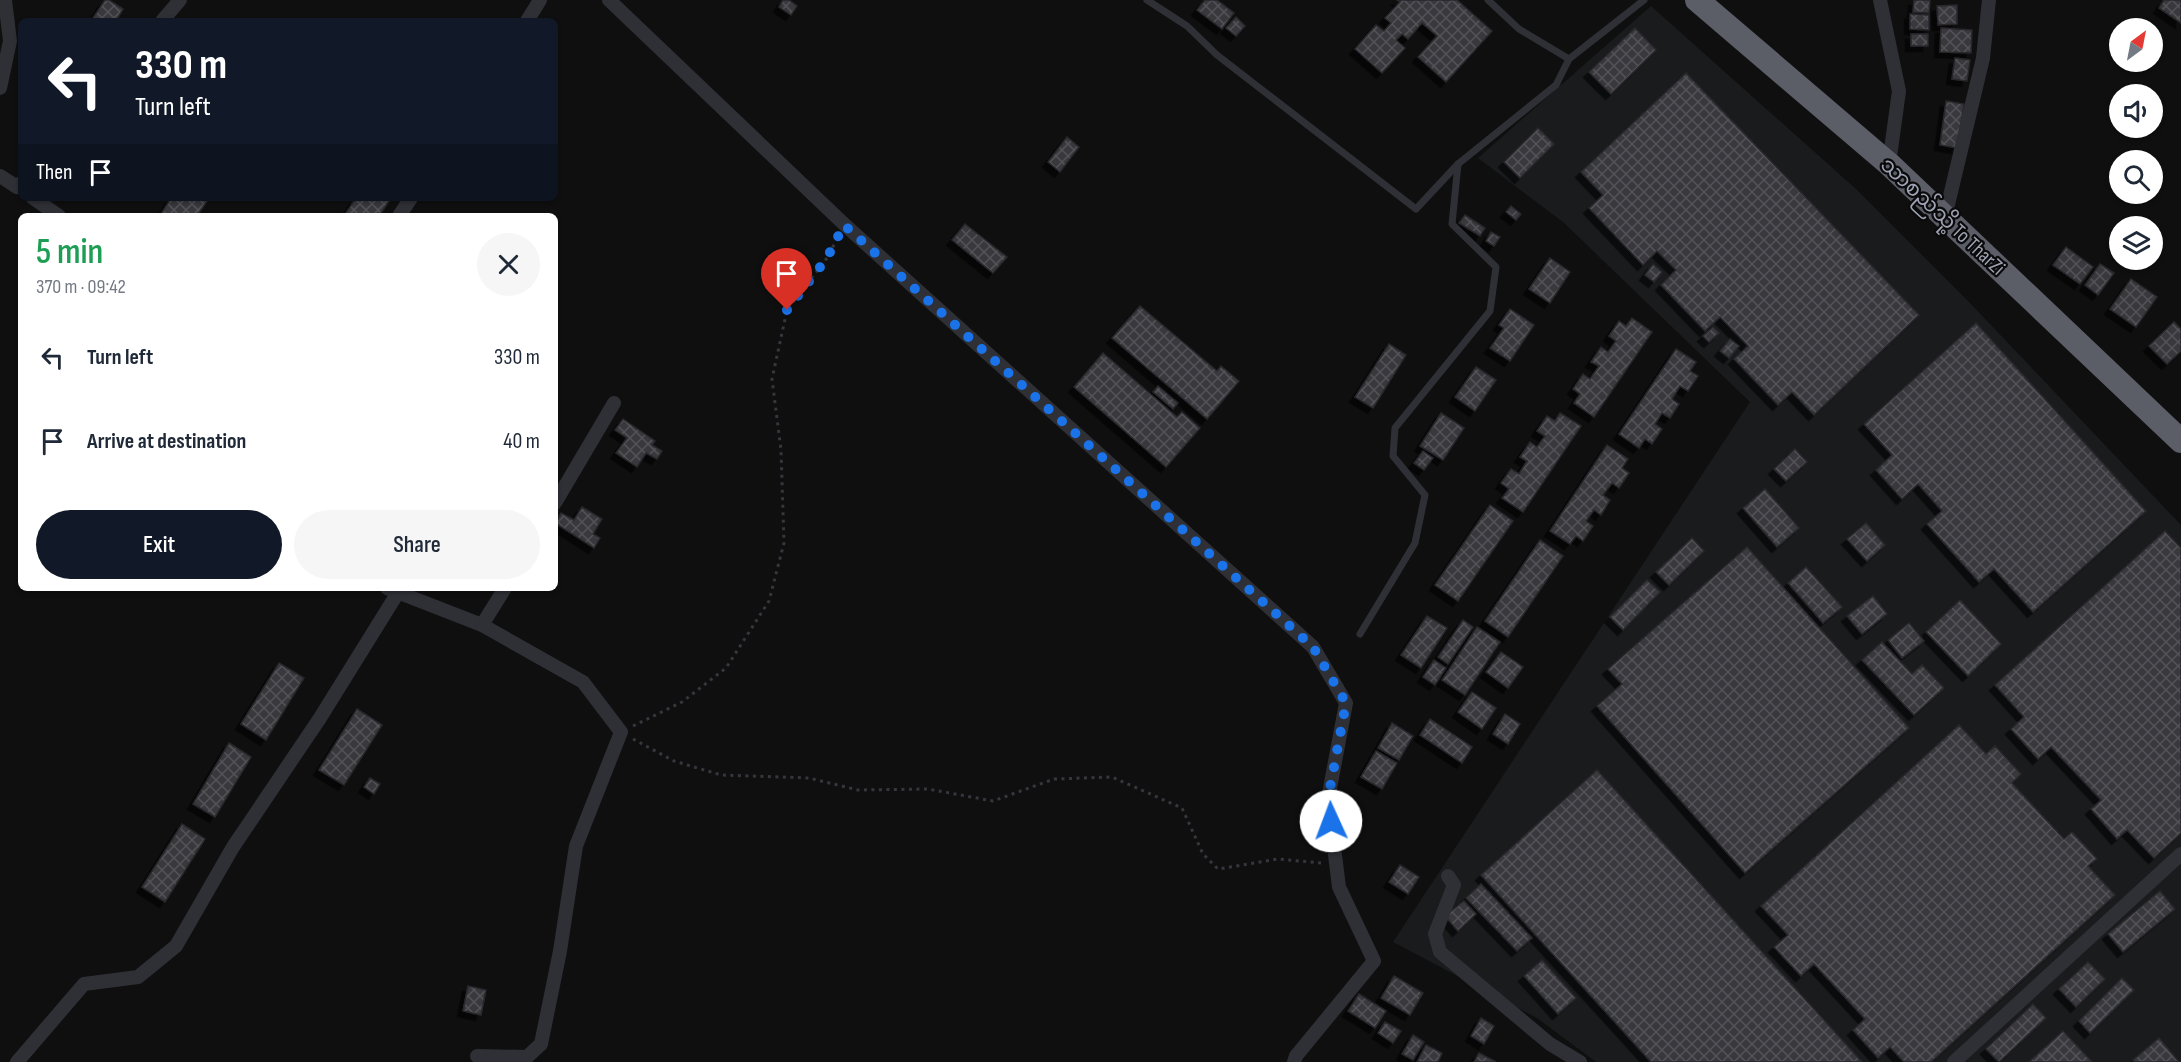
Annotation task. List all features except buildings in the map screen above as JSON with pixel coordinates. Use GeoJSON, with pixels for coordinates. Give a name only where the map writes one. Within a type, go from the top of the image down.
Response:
{"type":"FeatureCollection","features":[{"type":"Feature","properties":{"kind":"highway","name":"သာစည်သို့ To TharZi"},"geometry":{"type":"LineString","coordinates":[[1696,0],[1889,164],[2181,441]]}},
{"type":"Feature","properties":{"kind":"street"},"geometry":{"type":"LineString","coordinates":[[0,88],[10,41],[4,0]]}},
{"type":"Feature","properties":{"kind":"street"},"geometry":{"type":"LineString","coordinates":[[165,18],[180,0]]}},
{"type":"Feature","properties":{"kind":"street"},"geometry":{"type":"LineString","coordinates":[[529,18],[540,0]]}},
{"type":"Feature","properties":{"kind":"street"},"geometry":{"type":"LineString","coordinates":[[609,0],[844,225],[1313,647],[1346,703],[1328,799],[1339,887],[1374,961],[1296,1056],[1294,1062]]}},
{"type":"Feature","properties":{"kind":"street"},"geometry":{"type":"LineString","coordinates":[[1880,0],[1899,91],[1889,164]]}},
{"type":"Feature","properties":{"kind":"street"},"geometry":{"type":"LineString","coordinates":[[1945,217],[1983,58],[1989,0]]}},
{"type":"Feature","properties":{"kind":"street"},"geometry":{"type":"LineString","coordinates":[[0,176],[18,186]]}},
{"type":"Feature","properties":{"kind":"street"},"geometry":{"type":"LineString","coordinates":[[37,201],[55,213]]}},
{"type":"Feature","properties":{"kind":"street"},"geometry":{"type":"LineString","coordinates":[[558,498],[614,403]]}},
{"type":"Feature","properties":{"kind":"street"},"geometry":{"type":"LineString","coordinates":[[17,1062],[84,984],[138,977],[176,946],[233,847],[320,718],[392,591],[482,625],[584,682],[621,732],[576,846],[560,951],[541,1044],[527,1057],[477,1056]]}},
{"type":"Feature","properties":{"kind":"street"},"geometry":{"type":"LineString","coordinates":[[482,625],[503,591]]}},
{"type":"Feature","properties":{"kind":"street"},"geometry":{"type":"LineString","coordinates":[[1954,1062],[2181,854]]}},
{"type":"Feature","properties":{"kind":"street"},"geometry":{"type":"LineString","coordinates":[[1448,876],[1454,885],[1435,934],[1440,952],[1550,1044],[1580,1062]]}},
{"type":"Feature","properties":{"kind":"lane"},"geometry":{"type":"LineString","coordinates":[[1147,0],[1187,26],[1217,55],[1416,209],[1458,164],[1556,85],[1569,59],[1644,0]]}},
{"type":"Feature","properties":{"kind":"lane"},"geometry":{"type":"LineString","coordinates":[[1488,0],[1519,29],[1569,59]]}},
{"type":"Feature","properties":{"kind":"lane"},"geometry":{"type":"LineString","coordinates":[[1360,634],[1415,543],[1425,495],[1393,456],[1395,428],[1490,311],[1496,267],[1452,224],[1458,164]]}},
{"type":"Feature","properties":{"kind":"path"},"geometry":{"type":"LineString","coordinates":[[621,732],[682,702],[726,668],[769,601],[784,543],[780,450],[772,379],[787,310],[827,258],[844,225]]}},
{"type":"Feature","properties":{"kind":"path"},"geometry":{"type":"LineString","coordinates":[[621,732],[674,761],[721,775],[809,778],[858,790],[928,789],[993,801],[1054,779],[1112,777],[1182,808],[1203,854],[1218,869],[1278,859],[1336,864]]}},
{"type":"Feature","properties":{"kind":"shaded area"},"geometry":{"type":"Polygon","coordinates":[[[1651,6],[1856,189],[1970,303],[2181,525],[2181,1062],[1596,1062],[1537,1018],[1393,942],[1750,402],[1563,222],[1478,158],[1651,6]]]}},
{"type":"Feature","properties":{"kind":"route"},"geometry":{"type":"LineString","coordinates":[[787,310],[827,258],[844,225],[1313,647],[1346,703],[1328,799],[1331,821]]}}]}
